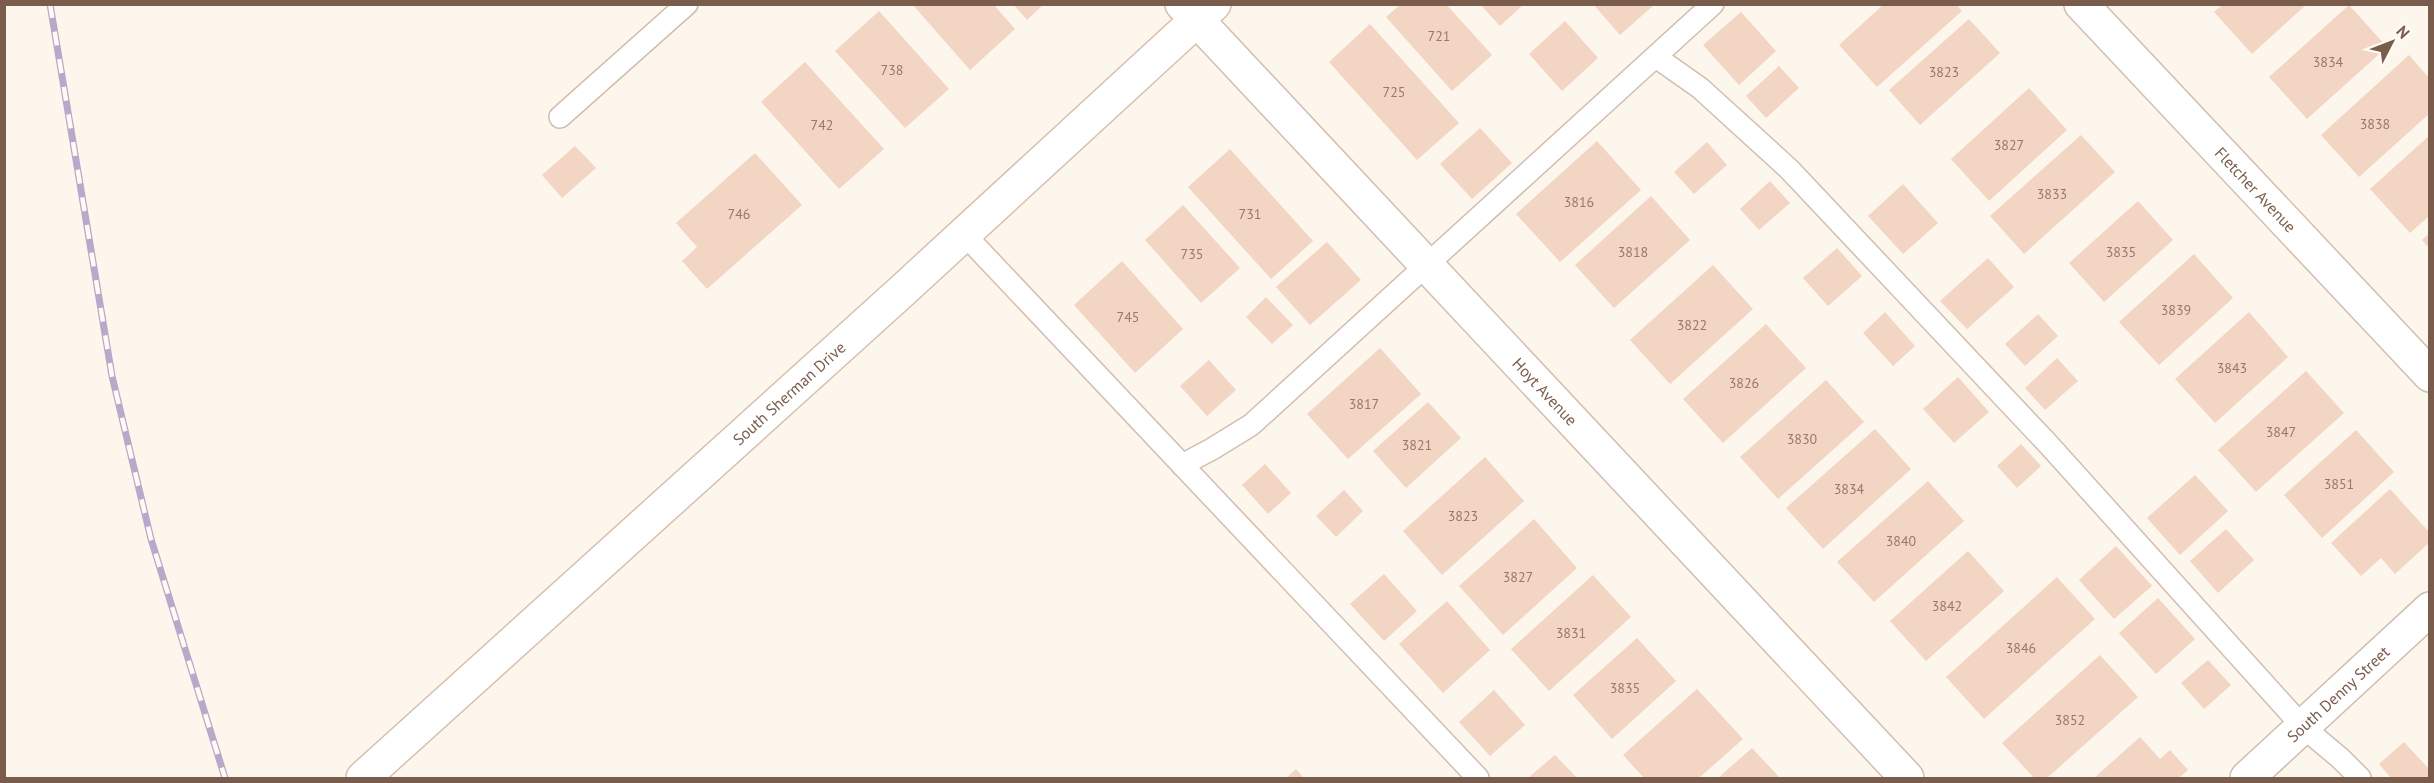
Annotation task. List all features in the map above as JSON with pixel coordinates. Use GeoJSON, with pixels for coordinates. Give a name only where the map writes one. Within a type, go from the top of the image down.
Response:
{"type":"FeatureCollection","features":[{"type":"Feature","properties":{"kind":"street","name":"Fletcher Avenue"},"geometry":{"type":"LineString","coordinates":[[2081,4],[2430,375]]}},
{"type":"Feature","properties":{"kind":"street","name":"South Sherman Drive"},"geometry":{"type":"LineString","coordinates":[[363,778],[964,234],[1198,10]]}},
{"type":"Feature","properties":{"kind":"street","name":"Hoyt Avenue"},"geometry":{"type":"LineString","coordinates":[[1198,10],[1426,265],[1907,778]]}},
{"type":"Feature","properties":{"kind":"street","name":"South Denny Street"},"geometry":{"type":"LineString","coordinates":[[2247,778],[2430,609]]}},
{"type":"Feature","properties":{"kind":"lane"},"geometry":{"type":"LineString","coordinates":[[560,117],[687,4]]}},
{"type":"Feature","properties":{"kind":"lane"},"geometry":{"type":"LineString","coordinates":[[1182,465],[1251,425],[1713,4]]}},
{"type":"Feature","properties":{"kind":"lane"},"geometry":{"type":"LineString","coordinates":[[1656,57],[1700,88],[1789,169],[2049,445],[2303,727],[2360,778]]}},
{"type":"Feature","properties":{"kind":"lane"},"geometry":{"type":"LineString","coordinates":[[964,234],[1478,778]]}},
{"type":"Feature","properties":{"kind":"building"},"geometry":{"type":"Polygon","coordinates":[[[912,4],[993,4],[1015,29],[970,70],[912,4]]]}},
{"type":"Feature","properties":{"kind":"building"},"geometry":{"type":"Polygon","coordinates":[[[1013,4],[1044,4],[1027,20],[1013,4]]]}},
{"type":"Feature","properties":{"kind":"building"},"geometry":{"type":"Polygon","coordinates":[[[1401,4],[1446,4],[1492,55],[1452,91],[1386,17],[1401,4]]]}},
{"type":"Feature","properties":{"kind":"building"},"geometry":{"type":"Polygon","coordinates":[[[1480,4],[1524,4],[1500,26],[1480,4]]]}},
{"type":"Feature","properties":{"kind":"building"},"geometry":{"type":"Polygon","coordinates":[[[1593,4],[1655,4],[1620,35],[1593,4]]]}},
{"type":"Feature","properties":{"kind":"building"},"geometry":{"type":"Polygon","coordinates":[[[1884,4],[1956,4],[1962,11],[1877,87],[1839,45],[1884,4]]]}},
{"type":"Feature","properties":{"kind":"building"},"geometry":{"type":"Polygon","coordinates":[[[2223,4],[2307,4],[2252,54],[2214,12],[2223,4]]]}},
{"type":"Feature","properties":{"kind":"building"},"geometry":{"type":"Polygon","coordinates":[[[2349,5],[2387,47],[2307,119],[2269,77],[2349,5]]]}},
{"type":"Feature","properties":{"kind":"building"},"geometry":{"type":"Polygon","coordinates":[[[879,11],[949,89],[905,128],[835,51],[879,11]]]}},
{"type":"Feature","properties":{"kind":"building"},"geometry":{"type":"Polygon","coordinates":[[[1741,12],[1776,51],[1739,85],[1703,45],[1741,12]]]}},
{"type":"Feature","properties":{"kind":"building"},"geometry":{"type":"Polygon","coordinates":[[[1969,19],[2000,53],[1920,125],[1889,90],[1969,19]]]}},
{"type":"Feature","properties":{"kind":"building"},"geometry":{"type":"Polygon","coordinates":[[[1565,21],[1598,58],[1562,91],[1529,54],[1565,21]]]}},
{"type":"Feature","properties":{"kind":"building"},"geometry":{"type":"Polygon","coordinates":[[[1370,24],[1459,123],[1417,160],[1329,62],[1370,24]]]}},
{"type":"Feature","properties":{"kind":"building"},"geometry":{"type":"Polygon","coordinates":[[[2409,55],[2430,79],[2430,113],[2359,177],[2321,135],[2409,55]]]}},
{"type":"Feature","properties":{"kind":"building"},"geometry":{"type":"Polygon","coordinates":[[[805,62],[884,149],[839,189],[761,102],[805,62]]]}},
{"type":"Feature","properties":{"kind":"building"},"geometry":{"type":"Polygon","coordinates":[[[1779,66],[1799,88],[1766,118],[1746,96],[1779,66]]]}},
{"type":"Feature","properties":{"kind":"building"},"geometry":{"type":"Polygon","coordinates":[[[2029,88],[2067,130],[1989,201],[1951,159],[2029,88]]]}},
{"type":"Feature","properties":{"kind":"building"},"geometry":{"type":"Polygon","coordinates":[[[1480,128],[1512,163],[1472,199],[1440,164],[1480,128]]]}},
{"type":"Feature","properties":{"kind":"building"},"geometry":{"type":"Polygon","coordinates":[[[2081,135],[2115,172],[2024,254],[1990,216],[2081,135]]]}},
{"type":"Feature","properties":{"kind":"building"},"geometry":{"type":"Polygon","coordinates":[[[2430,135],[2430,215],[2410,233],[2370,189],[2430,135]]]}},
{"type":"Feature","properties":{"kind":"building"},"geometry":{"type":"Polygon","coordinates":[[[1597,141],[1641,190],[1560,262],[1516,214],[1597,141]]]}},
{"type":"Feature","properties":{"kind":"building"},"geometry":{"type":"Polygon","coordinates":[[[1707,142],[1727,165],[1694,194],[1674,172],[1707,142]]]}},
{"type":"Feature","properties":{"kind":"building"},"geometry":{"type":"Polygon","coordinates":[[[575,146],[596,168],[562,198],[542,175],[575,146]]]}},
{"type":"Feature","properties":{"kind":"building"},"geometry":{"type":"Polygon","coordinates":[[[1230,149],[1313,241],[1271,279],[1188,187],[1230,149]]]}},
{"type":"Feature","properties":{"kind":"building"},"geometry":{"type":"Polygon","coordinates":[[[755,153],[802,205],[707,289],[682,261],[697,247],[676,223],[755,153]]]}},
{"type":"Feature","properties":{"kind":"building"},"geometry":{"type":"Polygon","coordinates":[[[1770,181],[1790,203],[1759,230],[1740,209],[1770,181]]]}},
{"type":"Feature","properties":{"kind":"building"},"geometry":{"type":"Polygon","coordinates":[[[1903,184],[1938,223],[1903,254],[1868,216],[1903,184]]]}},
{"type":"Feature","properties":{"kind":"building"},"geometry":{"type":"Polygon","coordinates":[[[1651,196],[1690,240],[1614,308],[1575,265],[1651,196]]]}},
{"type":"Feature","properties":{"kind":"building"},"geometry":{"type":"Polygon","coordinates":[[[2138,201],[2173,240],[2104,302],[2069,263],[2138,201]]]}},
{"type":"Feature","properties":{"kind":"building"},"geometry":{"type":"Polygon","coordinates":[[[1183,205],[1240,268],[1201,303],[1145,240],[1183,205]]]}},
{"type":"Feature","properties":{"kind":"building"},"geometry":{"type":"Polygon","coordinates":[[[2430,233],[2430,249],[2422,240],[2430,233]]]}},
{"type":"Feature","properties":{"kind":"building"},"geometry":{"type":"Polygon","coordinates":[[[1327,242],[1361,280],[1310,325],[1276,287],[1327,242]]]}},
{"type":"Feature","properties":{"kind":"building"},"geometry":{"type":"Polygon","coordinates":[[[1837,248],[1862,276],[1828,306],[1803,278],[1837,248]]]}},
{"type":"Feature","properties":{"kind":"building"},"geometry":{"type":"Polygon","coordinates":[[[2194,254],[2233,298],[2159,365],[2119,322],[2194,254]]]}},
{"type":"Feature","properties":{"kind":"building"},"geometry":{"type":"Polygon","coordinates":[[[1988,258],[2014,287],[1967,329],[1940,301],[1988,258]]]}},
{"type":"Feature","properties":{"kind":"building"},"geometry":{"type":"Polygon","coordinates":[[[1122,261],[1183,329],[1135,373],[1074,305],[1122,261]]]}},
{"type":"Feature","properties":{"kind":"building"},"geometry":{"type":"Polygon","coordinates":[[[1713,265],[1753,309],[1670,384],[1630,340],[1713,265]]]}},
{"type":"Feature","properties":{"kind":"building"},"geometry":{"type":"Polygon","coordinates":[[[1266,297],[1293,325],[1272,344],[1246,317],[1266,297]]]}},
{"type":"Feature","properties":{"kind":"building"},"geometry":{"type":"Polygon","coordinates":[[[1885,312],[1915,346],[1893,366],[1863,333],[1885,312]]]}},
{"type":"Feature","properties":{"kind":"building"},"geometry":{"type":"Polygon","coordinates":[[[2249,312],[2288,357],[2215,423],[2175,379],[2249,312]]]}},
{"type":"Feature","properties":{"kind":"building"},"geometry":{"type":"Polygon","coordinates":[[[2038,314],[2058,336],[2025,366],[2005,344],[2038,314]]]}},
{"type":"Feature","properties":{"kind":"building"},"geometry":{"type":"Polygon","coordinates":[[[1766,324],[1806,368],[1723,443],[1683,399],[1766,324]]]}},
{"type":"Feature","properties":{"kind":"building"},"geometry":{"type":"Polygon","coordinates":[[[1380,348],[1421,394],[1348,459],[1307,414],[1380,348]]]}},
{"type":"Feature","properties":{"kind":"building"},"geometry":{"type":"Polygon","coordinates":[[[2057,358],[2078,381],[2045,410],[2025,388],[2057,358]]]}},
{"type":"Feature","properties":{"kind":"building"},"geometry":{"type":"Polygon","coordinates":[[[1209,360],[1236,390],[1207,416],[1180,386],[1209,360]]]}},
{"type":"Feature","properties":{"kind":"building"},"geometry":{"type":"Polygon","coordinates":[[[2306,371],[2344,413],[2256,492],[2218,450],[2306,371]]]}},
{"type":"Feature","properties":{"kind":"building"},"geometry":{"type":"Polygon","coordinates":[[[1958,377],[1989,412],[1954,443],[1923,409],[1958,377]]]}},
{"type":"Feature","properties":{"kind":"building"},"geometry":{"type":"Polygon","coordinates":[[[1826,380],[1864,422],[1778,499],[1740,457],[1826,380]]]}},
{"type":"Feature","properties":{"kind":"building"},"geometry":{"type":"Polygon","coordinates":[[[1428,402],[1461,438],[1406,488],[1373,451],[1428,402]]]}},
{"type":"Feature","properties":{"kind":"building"},"geometry":{"type":"Polygon","coordinates":[[[1875,429],[1911,469],[1823,549],[1786,508],[1875,429]]]}},
{"type":"Feature","properties":{"kind":"building"},"geometry":{"type":"Polygon","coordinates":[[[2356,430],[2394,472],[2322,538],[2284,495],[2356,430]]]}},
{"type":"Feature","properties":{"kind":"building"},"geometry":{"type":"Polygon","coordinates":[[[2021,444],[2041,466],[2017,488],[1997,466],[2021,444]]]}},
{"type":"Feature","properties":{"kind":"building"},"geometry":{"type":"Polygon","coordinates":[[[1485,457],[1524,501],[1442,575],[1403,531],[1485,457]]]}},
{"type":"Feature","properties":{"kind":"building"},"geometry":{"type":"Polygon","coordinates":[[[1265,464],[1291,493],[1268,514],[1242,485],[1265,464]]]}},
{"type":"Feature","properties":{"kind":"building"},"geometry":{"type":"Polygon","coordinates":[[[2195,475],[2228,511],[2180,555],[2147,518],[2195,475]]]}},
{"type":"Feature","properties":{"kind":"building"},"geometry":{"type":"Polygon","coordinates":[[[1928,481],[1964,521],[1874,602],[1837,562],[1928,481]]]}},
{"type":"Feature","properties":{"kind":"building"},"geometry":{"type":"Polygon","coordinates":[[[2390,489],[2430,533],[2430,542],[2395,574],[2381,558],[2361,576],[2331,543],[2390,489]]]}},
{"type":"Feature","properties":{"kind":"building"},"geometry":{"type":"Polygon","coordinates":[[[1344,490],[1363,511],[1336,537],[1316,516],[1344,490]]]}},
{"type":"Feature","properties":{"kind":"building"},"geometry":{"type":"Polygon","coordinates":[[[1534,519],[1577,568],[1503,635],[1459,586],[1534,519]]]}},
{"type":"Feature","properties":{"kind":"building"},"geometry":{"type":"Polygon","coordinates":[[[2226,529],[2254,560],[2218,593],[2190,561],[2226,529]]]}},
{"type":"Feature","properties":{"kind":"building"},"geometry":{"type":"Polygon","coordinates":[[[2116,546],[2152,586],[2114,619],[2079,580],[2116,546]]]}},
{"type":"Feature","properties":{"kind":"building"},"geometry":{"type":"Polygon","coordinates":[[[1968,551],[2004,591],[1926,661],[1890,621],[1968,551]]]}},
{"type":"Feature","properties":{"kind":"building"},"geometry":{"type":"Polygon","coordinates":[[[1384,574],[1417,611],[1384,641],[1350,604],[1384,574]]]}},
{"type":"Feature","properties":{"kind":"building"},"geometry":{"type":"Polygon","coordinates":[[[1593,575],[1631,617],[1549,691],[1511,649],[1593,575]]]}},
{"type":"Feature","properties":{"kind":"building"},"geometry":{"type":"Polygon","coordinates":[[[2057,577],[2095,619],[1984,719],[1946,677],[2057,577]]]}},
{"type":"Feature","properties":{"kind":"building"},"geometry":{"type":"Polygon","coordinates":[[[2158,598],[2195,639],[2156,674],[2119,633],[2158,598]]]}},
{"type":"Feature","properties":{"kind":"building"},"geometry":{"type":"Polygon","coordinates":[[[1447,601],[1490,650],[1443,693],[1399,644],[1447,601]]]}},
{"type":"Feature","properties":{"kind":"building"},"geometry":{"type":"Polygon","coordinates":[[[1637,638],[1676,681],[1612,739],[1573,695],[1637,638]]]}},
{"type":"Feature","properties":{"kind":"building"},"geometry":{"type":"Polygon","coordinates":[[[2100,655],[2138,697],[2047,778],[2034,778],[2002,743],[2100,655]]]}},
{"type":"Feature","properties":{"kind":"building"},"geometry":{"type":"Polygon","coordinates":[[[2208,660],[2231,685],[2204,709],[2181,683],[2208,660]]]}},
{"type":"Feature","properties":{"kind":"building"},"geometry":{"type":"Polygon","coordinates":[[[1697,689],[1743,739],[1699,778],[1644,778],[1623,755],[1697,689]]]}},
{"type":"Feature","properties":{"kind":"building"},"geometry":{"type":"Polygon","coordinates":[[[1494,690],[1525,725],[1490,756],[1459,722],[1494,690]]]}},
{"type":"Feature","properties":{"kind":"building"},"geometry":{"type":"Polygon","coordinates":[[[2140,737],[2160,759],[2170,750],[2188,770],[2179,778],[2094,778],[2140,737]]]}},
{"type":"Feature","properties":{"kind":"building"},"geometry":{"type":"Polygon","coordinates":[[[2404,742],[2430,770],[2430,778],[2391,778],[2379,764],[2404,742]]]}},
{"type":"Feature","properties":{"kind":"building"},"geometry":{"type":"Polygon","coordinates":[[[1752,748],[1780,778],[1718,778],[1752,748]]]}},
{"type":"Feature","properties":{"kind":"building"},"geometry":{"type":"Polygon","coordinates":[[[1555,755],[1577,778],[1528,778],[1555,755]]]}},
{"type":"Feature","properties":{"kind":"building"},"geometry":{"type":"Polygon","coordinates":[[[1296,769],[1304,778],[1286,778],[1296,769]]]}},
{"type":"Feature","properties":{"kind":"railway"},"geometry":{"type":"LineString","coordinates":[[50,4],[112,376],[151,539],[225,778]]}}]}
